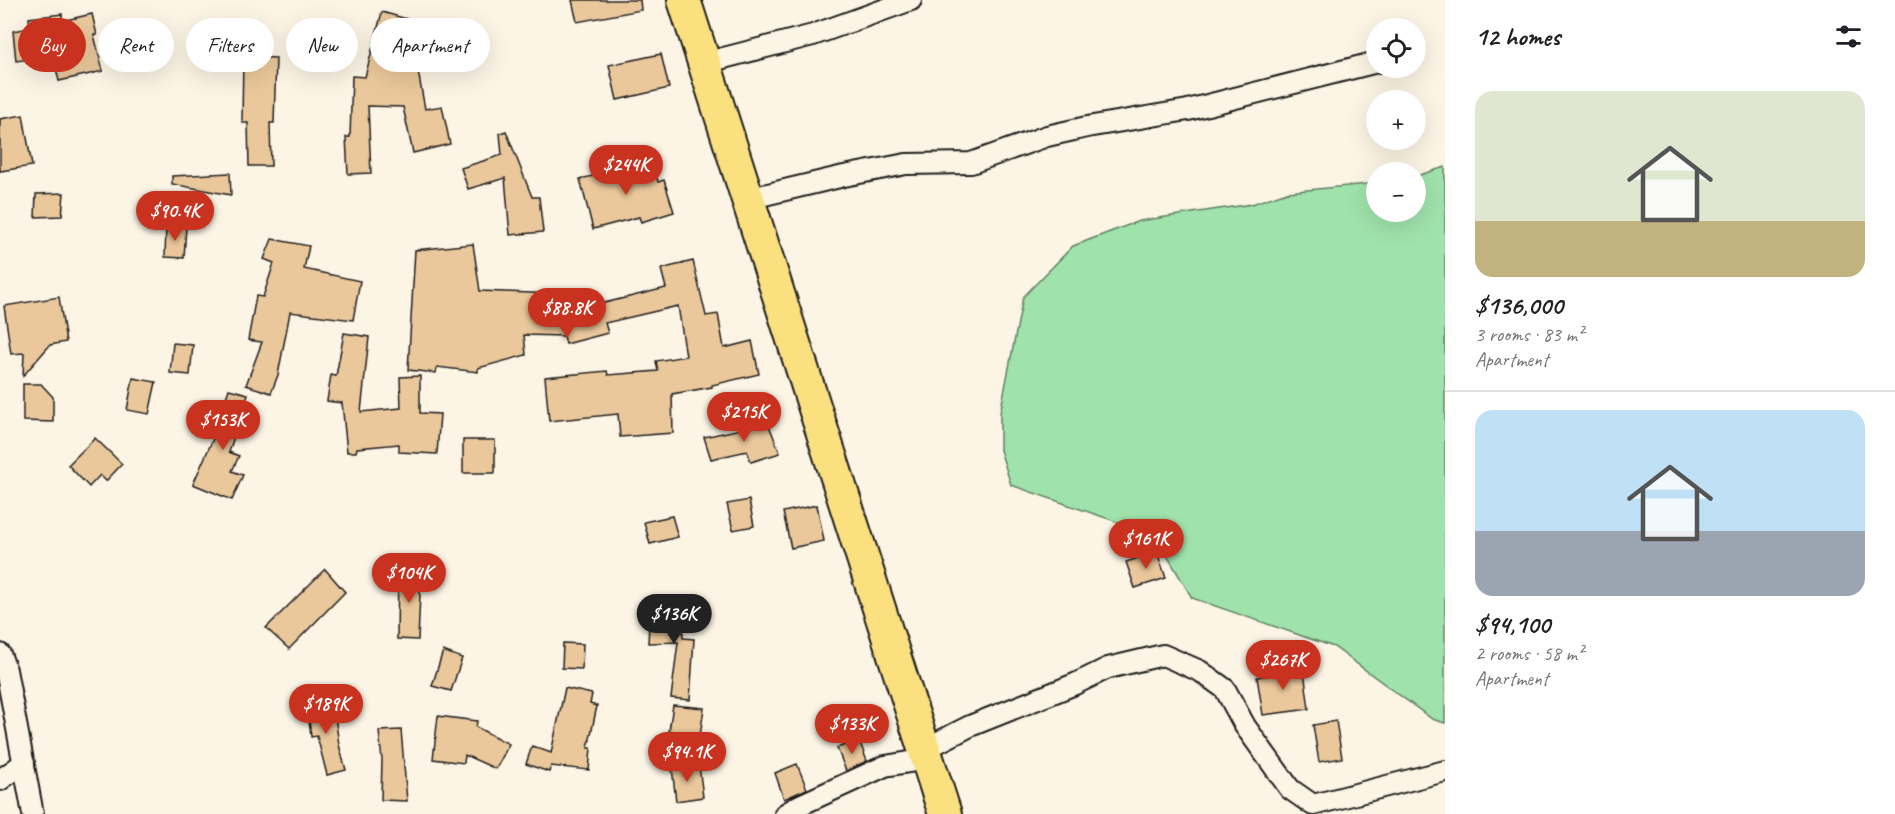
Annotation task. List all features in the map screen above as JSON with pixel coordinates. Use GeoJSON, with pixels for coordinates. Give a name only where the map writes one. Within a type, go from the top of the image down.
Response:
{"type":"FeatureCollection","features":[{"type":"Feature","properties":{"kind":"main road"},"geometry":{"type":"LineString","coordinates":[[684,0],[945,814]]}},
{"type":"Feature","properties":{"kind":"street"},"geometry":{"type":"LineString","coordinates":[[704,63],[813,35],[911,0]]}},
{"type":"Feature","properties":{"kind":"street"},"geometry":{"type":"LineString","coordinates":[[747,199],[906,164],[971,163],[1022,147],[1047,136],[1188,110],[1366,65]]}},
{"type":"Feature","properties":{"kind":"street"},"geometry":{"type":"LineString","coordinates":[[0,654],[6,670],[33,814]]}},
{"type":"Feature","properties":{"kind":"street"},"geometry":{"type":"LineString","coordinates":[[784,814],[885,766],[927,754],[970,726],[1075,684],[1108,668],[1163,655],[1200,671],[1225,689],[1245,726],[1290,789],[1313,805],[1445,771]]}},
{"type":"Feature","properties":{"kind":"street"},"geometry":{"type":"LineString","coordinates":[[0,780],[24,764]]}},
{"type":"Feature","properties":{"kind":"green space"},"geometry":{"type":"Polygon","coordinates":[[[1445,167],[1445,723],[1432,719],[1334,647],[1192,598],[1155,535],[1011,485],[1000,450],[1000,413],[1023,297],[1073,246],[1139,221],[1252,204],[1287,192],[1366,184],[1366,222],[1426,222],[1426,173],[1445,167]]]}},
{"type":"Feature","properties":{"kind":"building"},"geometry":{"type":"Polygon","coordinates":[[[572,0],[640,0],[641,10],[577,22],[572,0]]]}},
{"type":"Feature","properties":{"kind":"building"},"geometry":{"type":"Polygon","coordinates":[[[382,12],[403,18],[380,18],[382,12]]]}},
{"type":"Feature","properties":{"kind":"building"},"geometry":{"type":"Polygon","coordinates":[[[62,14],[62,18],[29,18],[62,14]]]}},
{"type":"Feature","properties":{"kind":"building"},"geometry":{"type":"Polygon","coordinates":[[[92,14],[97,35],[94,35],[98,51],[99,72],[59,81],[57,72],[86,72],[86,18],[75,18],[92,14]]]}},
{"type":"Feature","properties":{"kind":"building"},"geometry":{"type":"Polygon","coordinates":[[[18,30],[18,61],[16,61],[13,31],[18,30]]]}},
{"type":"Feature","properties":{"kind":"building"},"geometry":{"type":"Polygon","coordinates":[[[661,54],[669,88],[617,100],[609,65],[661,54]]]}},
{"type":"Feature","properties":{"kind":"building"},"geometry":{"type":"Polygon","coordinates":[[[274,58],[276,58],[274,123],[270,123],[271,166],[249,166],[248,123],[242,123],[243,72],[274,72],[274,58]]]}},
{"type":"Feature","properties":{"kind":"building"},"geometry":{"type":"Polygon","coordinates":[[[370,58],[370,72],[418,72],[425,109],[442,106],[450,144],[413,153],[403,107],[368,106],[371,173],[348,174],[346,137],[350,137],[352,76],[365,77],[370,58]]]}},
{"type":"Feature","properties":{"kind":"building"},"geometry":{"type":"Polygon","coordinates":[[[23,115],[32,166],[0,171],[0,119],[23,115]]]}},
{"type":"Feature","properties":{"kind":"building"},"geometry":{"type":"Polygon","coordinates":[[[506,131],[532,197],[539,197],[543,232],[510,235],[505,178],[468,189],[461,168],[502,155],[500,133],[506,131]]]}},
{"type":"Feature","properties":{"kind":"building"},"geometry":{"type":"Polygon","coordinates":[[[652,162],[658,182],[664,180],[674,212],[641,222],[639,217],[593,229],[580,179],[652,162]]]}},
{"type":"Feature","properties":{"kind":"building"},"geometry":{"type":"Polygon","coordinates":[[[230,173],[231,195],[172,184],[172,176],[230,173]]]}},
{"type":"Feature","properties":{"kind":"building"},"geometry":{"type":"Polygon","coordinates":[[[64,193],[62,216],[35,217],[36,194],[64,193]]]}},
{"type":"Feature","properties":{"kind":"building"},"geometry":{"type":"Polygon","coordinates":[[[166,226],[186,227],[184,258],[165,257],[166,226]]]}},
{"type":"Feature","properties":{"kind":"building"},"geometry":{"type":"Polygon","coordinates":[[[272,239],[309,246],[304,269],[360,281],[353,320],[290,312],[278,375],[271,393],[246,385],[262,342],[248,340],[256,296],[263,297],[274,263],[264,259],[272,239]]]}},
{"type":"Feature","properties":{"kind":"building"},"geometry":{"type":"Polygon","coordinates":[[[473,244],[480,291],[554,294],[555,302],[570,298],[572,307],[599,300],[600,304],[666,288],[661,269],[693,261],[706,316],[718,314],[724,348],[752,341],[759,374],[712,385],[712,387],[672,394],[673,433],[620,437],[618,414],[549,421],[545,377],[607,371],[608,375],[658,371],[656,361],[686,356],[678,306],[605,323],[608,333],[566,344],[564,336],[524,335],[526,355],[478,368],[478,372],[437,367],[436,373],[408,370],[415,250],[473,244]]]}},
{"type":"Feature","properties":{"kind":"building"},"geometry":{"type":"Polygon","coordinates":[[[59,297],[66,342],[50,345],[23,376],[24,353],[11,354],[4,306],[59,297]]]}},
{"type":"Feature","properties":{"kind":"building"},"geometry":{"type":"Polygon","coordinates":[[[344,333],[369,337],[361,412],[401,408],[400,377],[420,376],[420,413],[440,414],[437,454],[399,452],[399,444],[357,448],[356,452],[347,452],[342,403],[327,401],[331,375],[336,376],[344,333]]]}},
{"type":"Feature","properties":{"kind":"building"},"geometry":{"type":"Polygon","coordinates":[[[173,343],[193,345],[190,375],[170,373],[173,343]]]}},
{"type":"Feature","properties":{"kind":"building"},"geometry":{"type":"Polygon","coordinates":[[[133,378],[156,382],[149,414],[127,410],[133,378]]]}},
{"type":"Feature","properties":{"kind":"building"},"geometry":{"type":"Polygon","coordinates":[[[23,384],[41,384],[53,397],[53,422],[23,421],[23,384]]]}},
{"type":"Feature","properties":{"kind":"building"},"geometry":{"type":"Polygon","coordinates":[[[229,389],[248,394],[229,452],[239,456],[232,471],[243,475],[232,500],[193,484],[224,414],[221,413],[229,389]]]}},
{"type":"Feature","properties":{"kind":"building"},"geometry":{"type":"Polygon","coordinates":[[[768,423],[780,453],[751,462],[747,451],[711,459],[704,437],[768,423]]]}},
{"type":"Feature","properties":{"kind":"building"},"geometry":{"type":"Polygon","coordinates":[[[95,438],[122,464],[106,481],[100,475],[89,487],[68,465],[95,438]]]}},
{"type":"Feature","properties":{"kind":"building"},"geometry":{"type":"Polygon","coordinates":[[[463,440],[495,440],[495,473],[463,473],[463,440]]]}},
{"type":"Feature","properties":{"kind":"building"},"geometry":{"type":"Polygon","coordinates":[[[749,500],[754,526],[733,530],[727,504],[749,500]]]}},
{"type":"Feature","properties":{"kind":"building"},"geometry":{"type":"Polygon","coordinates":[[[817,505],[824,541],[791,548],[783,512],[817,505]]]}},
{"type":"Feature","properties":{"kind":"building"},"geometry":{"type":"Polygon","coordinates":[[[672,516],[678,537],[650,544],[644,522],[672,516]]]}},
{"type":"Feature","properties":{"kind":"building"},"geometry":{"type":"Polygon","coordinates":[[[1157,552],[1166,578],[1135,588],[1126,562],[1157,552]]]}},
{"type":"Feature","properties":{"kind":"building"},"geometry":{"type":"Polygon","coordinates":[[[325,569],[345,592],[289,649],[266,628],[325,569]]]}},
{"type":"Feature","properties":{"kind":"building"},"geometry":{"type":"Polygon","coordinates":[[[398,570],[421,571],[418,640],[397,639],[398,570]]]}},
{"type":"Feature","properties":{"kind":"building"},"geometry":{"type":"Polygon","coordinates":[[[683,605],[683,638],[694,639],[690,700],[671,698],[678,642],[648,643],[650,606],[683,605]]]}},
{"type":"Feature","properties":{"kind":"building"},"geometry":{"type":"Polygon","coordinates":[[[563,643],[583,644],[582,669],[562,668],[563,643]]]}},
{"type":"Feature","properties":{"kind":"building"},"geometry":{"type":"Polygon","coordinates":[[[443,651],[462,658],[451,691],[432,686],[443,651]]]}},
{"type":"Feature","properties":{"kind":"building"},"geometry":{"type":"Polygon","coordinates":[[[1289,666],[1290,673],[1304,671],[1309,709],[1263,715],[1257,677],[1270,675],[1269,669],[1289,666]]]}},
{"type":"Feature","properties":{"kind":"building"},"geometry":{"type":"Polygon","coordinates":[[[565,688],[592,694],[590,704],[597,706],[588,748],[591,748],[589,770],[551,766],[549,772],[526,764],[532,746],[551,753],[565,688]]]}},
{"type":"Feature","properties":{"kind":"building"},"geometry":{"type":"Polygon","coordinates":[[[333,701],[339,745],[346,770],[327,775],[317,736],[311,737],[307,704],[333,701]]]}},
{"type":"Feature","properties":{"kind":"building"},"geometry":{"type":"Polygon","coordinates":[[[673,705],[704,708],[700,736],[669,731],[673,705]]]}},
{"type":"Feature","properties":{"kind":"building"},"geometry":{"type":"Polygon","coordinates":[[[438,716],[477,721],[476,727],[509,744],[496,769],[465,755],[464,763],[433,759],[438,716]]]}},
{"type":"Feature","properties":{"kind":"building"},"geometry":{"type":"Polygon","coordinates":[[[1336,721],[1342,758],[1319,762],[1313,725],[1336,721]]]}},
{"type":"Feature","properties":{"kind":"building"},"geometry":{"type":"Polygon","coordinates":[[[401,730],[407,801],[381,800],[382,760],[379,731],[401,730]]]}},
{"type":"Feature","properties":{"kind":"building"},"geometry":{"type":"Polygon","coordinates":[[[859,740],[867,761],[846,771],[837,748],[859,740]]]}},
{"type":"Feature","properties":{"kind":"building"},"geometry":{"type":"Polygon","coordinates":[[[797,764],[807,789],[784,799],[775,773],[797,764]]]}},
{"type":"Feature","properties":{"kind":"building"},"geometry":{"type":"Polygon","coordinates":[[[699,765],[703,797],[676,801],[672,768],[699,765]]]}}]}
